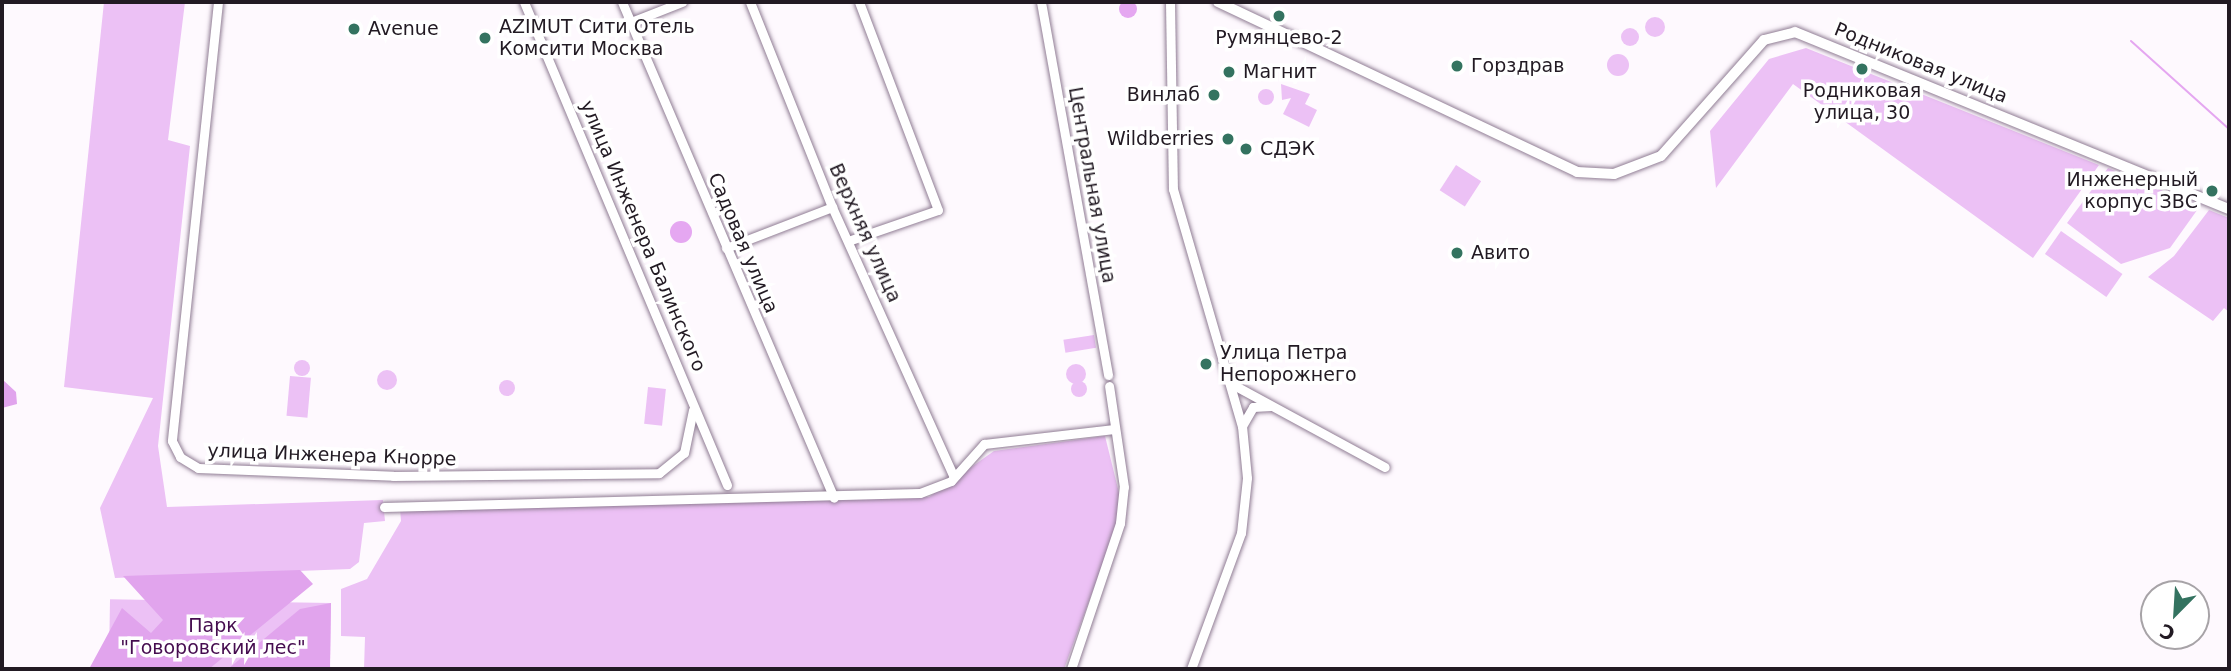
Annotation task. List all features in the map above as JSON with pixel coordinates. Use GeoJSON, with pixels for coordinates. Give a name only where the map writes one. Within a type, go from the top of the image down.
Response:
{"type":"FeatureCollection","features":[{"type":"Feature","properties":{"kind":"main road","name":"Родниковая улица"},"geometry":{"type":"LineString","coordinates":[[1218,2],[1577,172],[1614,174],[1661,156],[1764,40],[1796,32],[2229,209]]}},
{"type":"Feature","properties":{"kind":"street","name":"улица Инженера Кнорре"},"geometry":{"type":"LineString","coordinates":[[218,2],[172,441],[180,457],[198,468],[393,476],[659,473],[684,453],[693,410]]}},
{"type":"Feature","properties":{"kind":"street","name":"улица Инженера Балинского"},"geometry":{"type":"LineString","coordinates":[[524,2],[683,371],[693,410],[727,485]]}},
{"type":"Feature","properties":{"kind":"street","name":"Садовая улица"},"geometry":{"type":"LineString","coordinates":[[622,2],[834,498]]}},
{"type":"Feature","properties":{"kind":"street"},"geometry":{"type":"LineString","coordinates":[[631,22],[682,2]]}},
{"type":"Feature","properties":{"kind":"street","name":"Верхняя улица"},"geometry":{"type":"LineString","coordinates":[[750,2],[832,207],[954,477]]}},
{"type":"Feature","properties":{"kind":"street"},"geometry":{"type":"LineString","coordinates":[[848,241],[938,210],[859,2]]}},
{"type":"Feature","properties":{"kind":"street","name":"Центральная улица"},"geometry":{"type":"LineString","coordinates":[[1041,2],[1108,375]]}},
{"type":"Feature","properties":{"kind":"street"},"geometry":{"type":"LineString","coordinates":[[1170,2],[1173,189],[1230,383],[1241,426],[1247,478],[1241,533],[1191,669]]}},
{"type":"Feature","properties":{"kind":"street"},"geometry":{"type":"LineString","coordinates":[[726,248],[832,207]]}},
{"type":"Feature","properties":{"kind":"street"},"geometry":{"type":"LineString","coordinates":[[1230,383],[1385,467]]}},
{"type":"Feature","properties":{"kind":"street"},"geometry":{"type":"LineString","coordinates":[[1071,669],[1120,523],[1124,487],[1109,386]]}},
{"type":"Feature","properties":{"kind":"street"},"geometry":{"type":"LineString","coordinates":[[1241,426],[1253,407],[1271,406]]}},
{"type":"Feature","properties":{"kind":"street"},"geometry":{"type":"LineString","coordinates":[[384,507],[834,498],[920,493],[954,477],[984,444],[1114,429]]}},
{"type":"Feature","properties":{"kind":"green space"},"geometry":{"type":"Polygon","coordinates":[[[104,2],[185,2],[168,140],[190,146],[158,446],[167,507],[383,500],[385,521],[364,523],[359,562],[350,569],[115,578],[100,508],[153,398],[64,387],[104,2]]]}},
{"type":"Feature","properties":{"kind":"green space"},"geometry":{"type":"Polygon","coordinates":[[[1655,17],[1662,20],[1665,27],[1662,34],[1655,37],[1648,34],[1645,27],[1648,20],[1655,17]]]}},
{"type":"Feature","properties":{"kind":"green space"},"geometry":{"type":"Polygon","coordinates":[[[1626,28],[1634,28],[1639,37],[1637,44],[1626,46],[1621,41],[1621,33],[1626,28]]]}},
{"type":"Feature","properties":{"kind":"green space"},"geometry":{"type":"Polygon","coordinates":[[[1806,48],[2099,165],[2033,258],[1793,84],[1716,188],[1710,131],[1769,59],[1806,48]]]}},
{"type":"Feature","properties":{"kind":"green space"},"geometry":{"type":"Polygon","coordinates":[[[1618,54],[1626,57],[1629,65],[1626,73],[1618,76],[1610,73],[1607,65],[1610,57],[1618,54]]]}},
{"type":"Feature","properties":{"kind":"green space"},"geometry":{"type":"Polygon","coordinates":[[[1281,84],[1310,94],[1305,104],[1317,110],[1309,127],[1283,114],[1291,98],[1282,100],[1281,84]]]}},
{"type":"Feature","properties":{"kind":"green space"},"geometry":{"type":"Polygon","coordinates":[[[1263,89],[1269,89],[1274,97],[1272,103],[1263,105],[1258,100],[1258,94],[1263,89]]]}},
{"type":"Feature","properties":{"kind":"green space"},"geometry":{"type":"Polygon","coordinates":[[[1456,165],[1481,181],[1465,206],[1440,190],[1456,165]]]}},
{"type":"Feature","properties":{"kind":"green space"},"geometry":{"type":"Polygon","coordinates":[[[2108,168],[2200,206],[2170,248],[2121,264],[2067,223],[2108,168]]]}},
{"type":"Feature","properties":{"kind":"green space"},"geometry":{"type":"Polygon","coordinates":[[[2209,210],[2229,218],[2229,312],[2224,308],[2213,321],[2148,277],[2174,256],[2209,210]]]}},
{"type":"Feature","properties":{"kind":"green space"},"geometry":{"type":"Polygon","coordinates":[[[2061,231],[2122,274],[2106,297],[2045,254],[2061,231]]]}},
{"type":"Feature","properties":{"kind":"green space"},"geometry":{"type":"Polygon","coordinates":[[[1094,335],[1096,348],[1065,353],[1063,340],[1094,335]]]}},
{"type":"Feature","properties":{"kind":"green space"},"geometry":{"type":"Polygon","coordinates":[[[299,360],[305,360],[310,368],[308,374],[299,376],[294,371],[294,365],[299,360]]]}},
{"type":"Feature","properties":{"kind":"green space"},"geometry":{"type":"Polygon","coordinates":[[[1076,364],[1083,367],[1086,374],[1083,381],[1076,384],[1069,381],[1066,374],[1069,367],[1076,364]]]}},
{"type":"Feature","properties":{"kind":"green space"},"geometry":{"type":"Polygon","coordinates":[[[387,370],[394,373],[397,380],[394,387],[387,390],[380,387],[377,380],[380,373],[387,370]]]}},
{"type":"Feature","properties":{"kind":"green space"},"geometry":{"type":"Polygon","coordinates":[[[290,376],[311,378],[307,418],[287,416],[290,376]]]}},
{"type":"Feature","properties":{"kind":"green space"},"geometry":{"type":"Polygon","coordinates":[[[2,379],[16,392],[17,404],[2,408],[2,379]]]}},
{"type":"Feature","properties":{"kind":"green space"},"geometry":{"type":"Polygon","coordinates":[[[507,380],[513,382],[513,394],[507,396],[501,394],[499,388],[501,382],[507,380]]]}},
{"type":"Feature","properties":{"kind":"green space"},"geometry":{"type":"Polygon","coordinates":[[[1079,381],[1085,383],[1085,395],[1079,397],[1073,395],[1071,389],[1073,383],[1079,381]]]}},
{"type":"Feature","properties":{"kind":"green space"},"geometry":{"type":"Polygon","coordinates":[[[648,387],[666,389],[662,426],[644,424],[648,387]]]}},
{"type":"Feature","properties":{"kind":"green space"},"geometry":{"type":"Polygon","coordinates":[[[1105,436],[1123,509],[1064,669],[364,669],[365,637],[341,636],[341,589],[367,579],[401,521],[400,509],[929,497],[994,451],[1105,436]]]}},
{"type":"Feature","properties":{"kind":"green space"},"geometry":{"type":"Polygon","coordinates":[[[300,570],[313,584],[209,669],[89,669],[122,608],[151,633],[163,620],[123,576],[300,570]]]}},
{"type":"Feature","properties":{"kind":"green space","name":"Парк \"Говоровский лес\""},"geometry":{"type":"Polygon","coordinates":[[[110,599],[331,603],[330,669],[109,665],[110,599]]]}},
{"type":"Feature","properties":{"kind":"green space"},"geometry":{"type":"Polygon","coordinates":[[[331,603],[330,669],[228,669],[300,609],[331,603]]]}},
{"type":"Feature","properties":{"kind":"shaded area"},"geometry":{"type":"Polygon","coordinates":[[[1128,0],[1134,3],[1137,9],[1134,15],[1128,18],[1122,15],[1119,9],[1122,3],[1128,0]]]}},
{"type":"Feature","properties":{"kind":"shaded area"},"geometry":{"type":"Polygon","coordinates":[[[681,221],[689,224],[692,232],[689,240],[681,243],[673,240],[670,232],[673,224],[681,221]]]}},
{"type":"Feature","properties":{"kind":"waterway"},"geometry":{"type":"LineString","coordinates":[[2131,41],[2229,129]]}},
{"type":"Feature","properties":{"kind":"place","name":"Румянцево-2"},"geometry":{"type":"Point","coordinates":[1279,16]}},
{"type":"Feature","properties":{"kind":"place","name":"Avenue"},"geometry":{"type":"Point","coordinates":[354,29]}},
{"type":"Feature","properties":{"kind":"place","name":"AZIMUT Сити Отель Комсити Москва"},"geometry":{"type":"Point","coordinates":[485,38]}},
{"type":"Feature","properties":{"kind":"place","name":"Горздрав"},"geometry":{"type":"Point","coordinates":[1457,66]}},
{"type":"Feature","properties":{"kind":"place","name":"Родниковая улица, 30"},"geometry":{"type":"Point","coordinates":[1862,69]}},
{"type":"Feature","properties":{"kind":"place","name":"Магнит"},"geometry":{"type":"Point","coordinates":[1229,72]}},
{"type":"Feature","properties":{"kind":"place","name":"Винлаб"},"geometry":{"type":"Point","coordinates":[1214,95]}},
{"type":"Feature","properties":{"kind":"place","name":"Wildberries"},"geometry":{"type":"Point","coordinates":[1228,139]}},
{"type":"Feature","properties":{"kind":"place","name":"СДЭК"},"geometry":{"type":"Point","coordinates":[1246,149]}},
{"type":"Feature","properties":{"kind":"place","name":"Инженерный корпус ЗВС"},"geometry":{"type":"Point","coordinates":[2212,191]}},
{"type":"Feature","properties":{"kind":"place","name":"Авито"},"geometry":{"type":"Point","coordinates":[1457,253]}},
{"type":"Feature","properties":{"kind":"place","name":"Улица Петра Непорожнего"},"geometry":{"type":"Point","coordinates":[1206,364]}}]}
